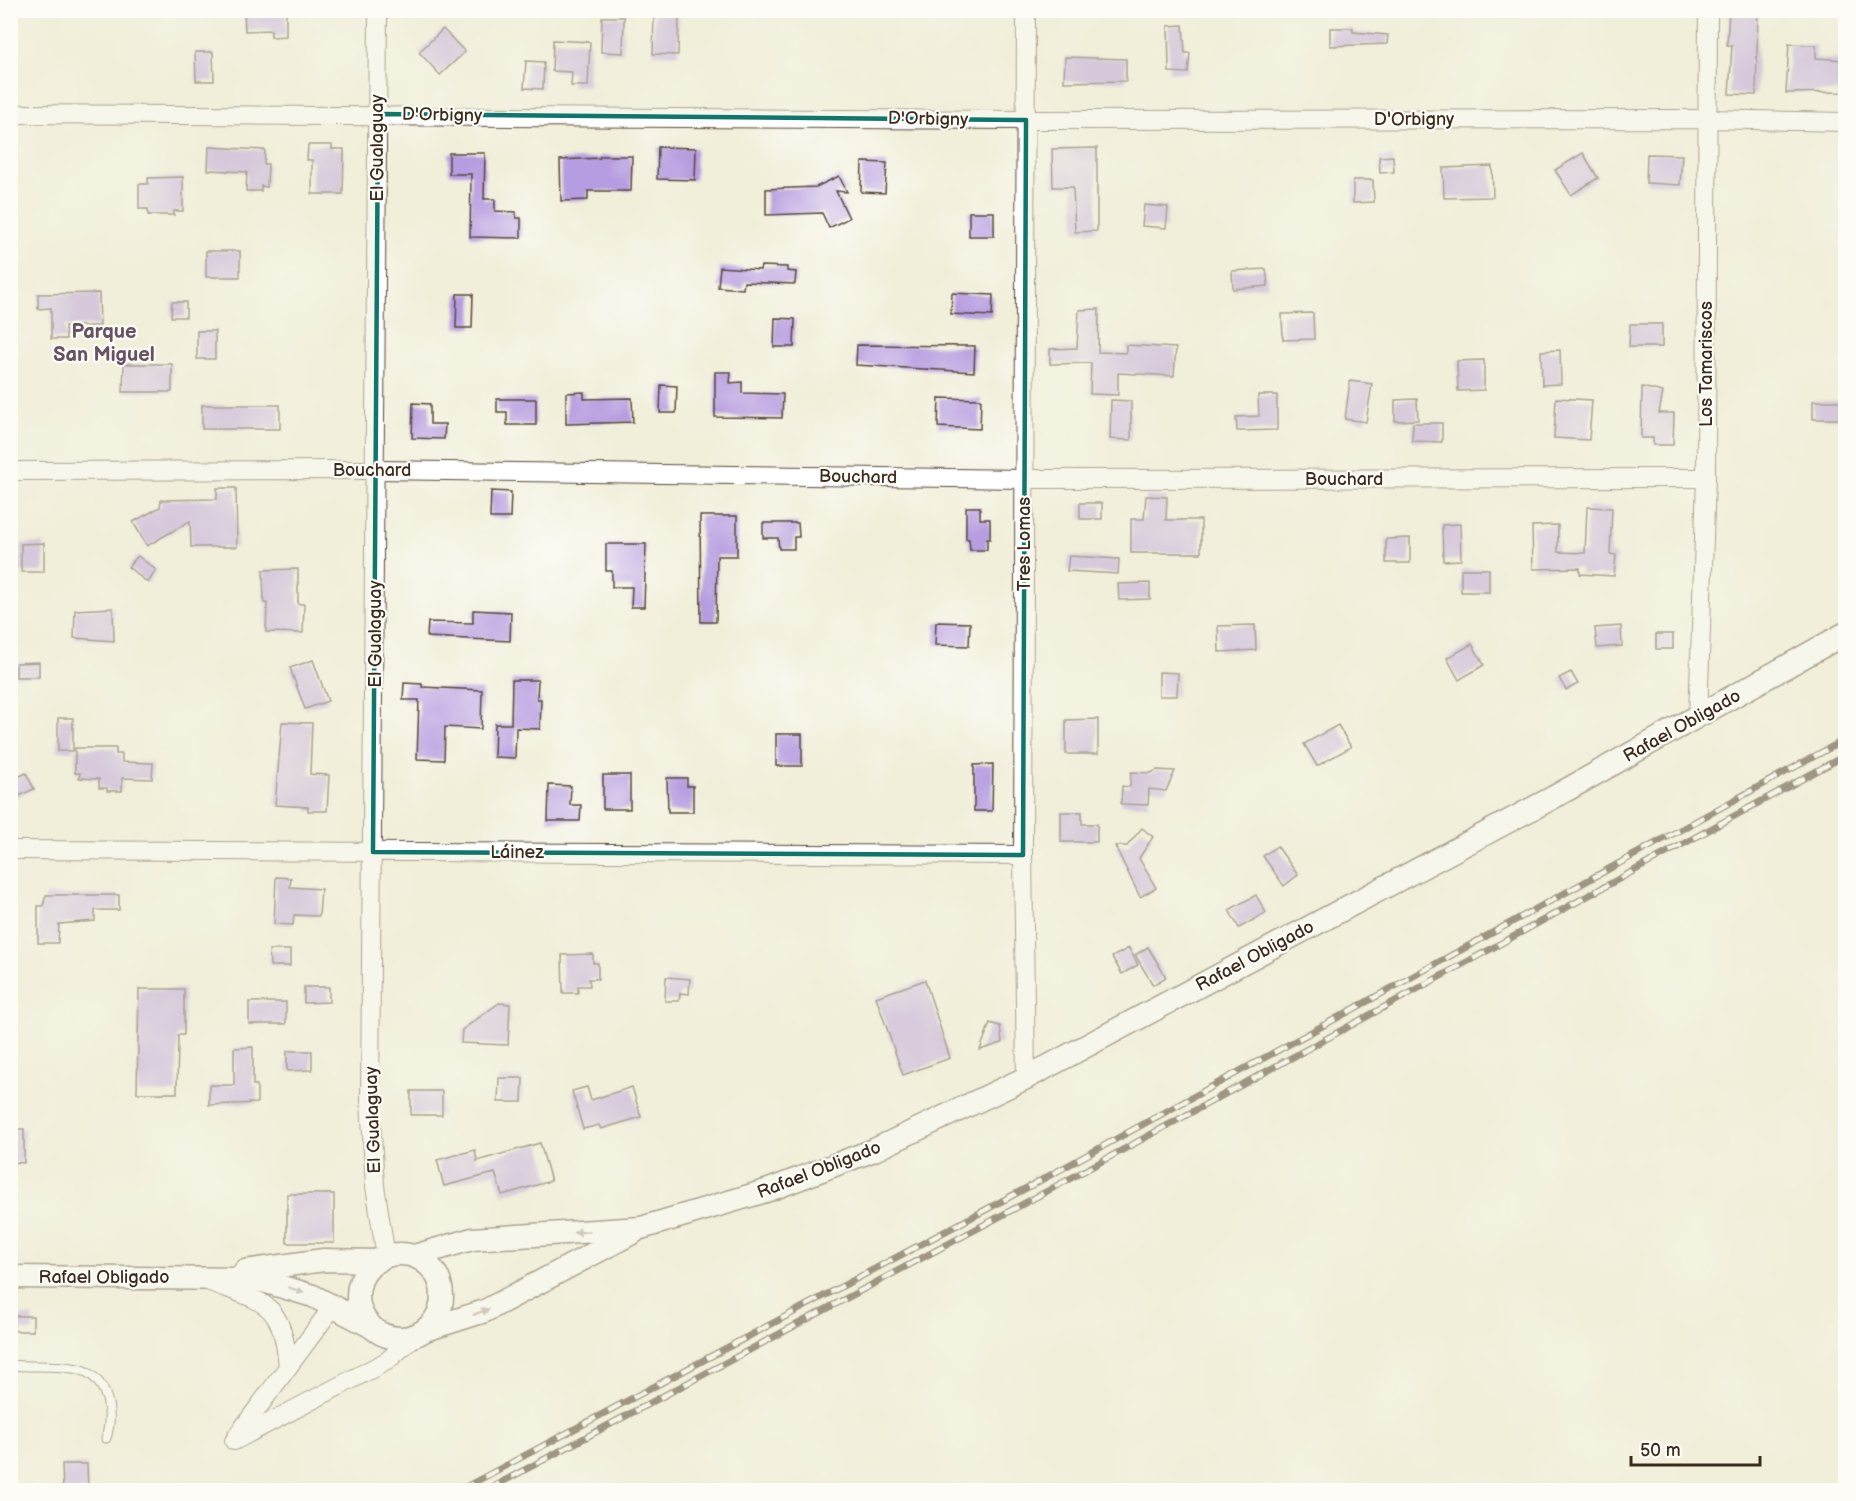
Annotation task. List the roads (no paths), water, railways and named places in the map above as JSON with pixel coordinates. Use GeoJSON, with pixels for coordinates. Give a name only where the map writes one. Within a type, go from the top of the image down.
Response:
{"type":"FeatureCollection","features":[{"type":"Feature","properties":{"kind":"street","name":"El Gualaguay"},"geometry":{"type":"LineString","coordinates":[[378,10],[370,1102],[382,1259]]}},
{"type":"Feature","properties":{"kind":"street","name":"Tres Lomas"},"geometry":{"type":"LineString","coordinates":[[1026,10],[1023,855],[1026,1078]]}},
{"type":"Feature","properties":{"kind":"street","name":"Los Tamariscos"},"geometry":{"type":"LineString","coordinates":[[1698,717],[1706,478],[1708,10]]}},
{"type":"Feature","properties":{"kind":"street","name":"D'Orbigny"},"geometry":{"type":"LineString","coordinates":[[10,114],[378,114],[1026,120],[1707,119],[1845,122]]}},
{"type":"Feature","properties":{"kind":"street","name":"Bouchard"},"geometry":{"type":"LineString","coordinates":[[10,471],[376,470],[1024,479],[1706,478]]}},
{"type":"Feature","properties":{"kind":"street","name":"Rafael Obligado"},"geometry":{"type":"LineString","coordinates":[[414,1256],[472,1239],[641,1228],[726,1204],[832,1167],[925,1128],[1026,1078],[1554,797],[1845,633]]}},
{"type":"Feature","properties":{"kind":"street","name":"Láinez"},"geometry":{"type":"LineString","coordinates":[[10,850],[1023,855]]}},
{"type":"Feature","properties":{"kind":"street","name":"Rafael Obligado"},"geometry":{"type":"LineString","coordinates":[[421,1333],[485,1311],[641,1228]]}},
{"type":"Feature","properties":{"kind":"street"},"geometry":{"type":"LineString","coordinates":[[334,1305],[234,1441],[387,1360],[421,1333],[437,1316],[442,1297],[441,1287],[432,1269],[414,1256],[394,1254],[382,1259],[366,1272],[358,1295],[361,1312],[370,1326],[393,1338],[421,1333]]}},
{"type":"Feature","properties":{"kind":"street","name":"Rafael Obligado"},"geometry":{"type":"LineString","coordinates":[[197,1278],[324,1260],[382,1259]]}},
{"type":"Feature","properties":{"kind":"street","name":"Rafael Obligado"},"geometry":{"type":"LineString","coordinates":[[10,1277],[256,1279],[285,1286],[334,1305],[370,1326]]}},
{"type":"Feature","properties":{"kind":"street"},"geometry":{"type":"LineString","coordinates":[[197,1278],[267,1303],[285,1335],[288,1367]]}},
{"type":"Feature","properties":{"kind":"lane"},"geometry":{"type":"LineString","coordinates":[[10,1365],[74,1368],[90,1376],[103,1389],[110,1408],[111,1418],[106,1438]]}},
{"type":"Feature","properties":{"kind":"railway"},"geometry":{"type":"LineString","coordinates":[[460,1490],[1034,1184],[1846,739]]}},
{"type":"Feature","properties":{"kind":"railway"},"geometry":{"type":"LineString","coordinates":[[487,1490],[1040,1195],[1846,755]]}},
{"type":"Feature","properties":{"kind":"district","name":"Parque San Miguel"},"geometry":{"type":"Point","coordinates":[104,344]}}]}
